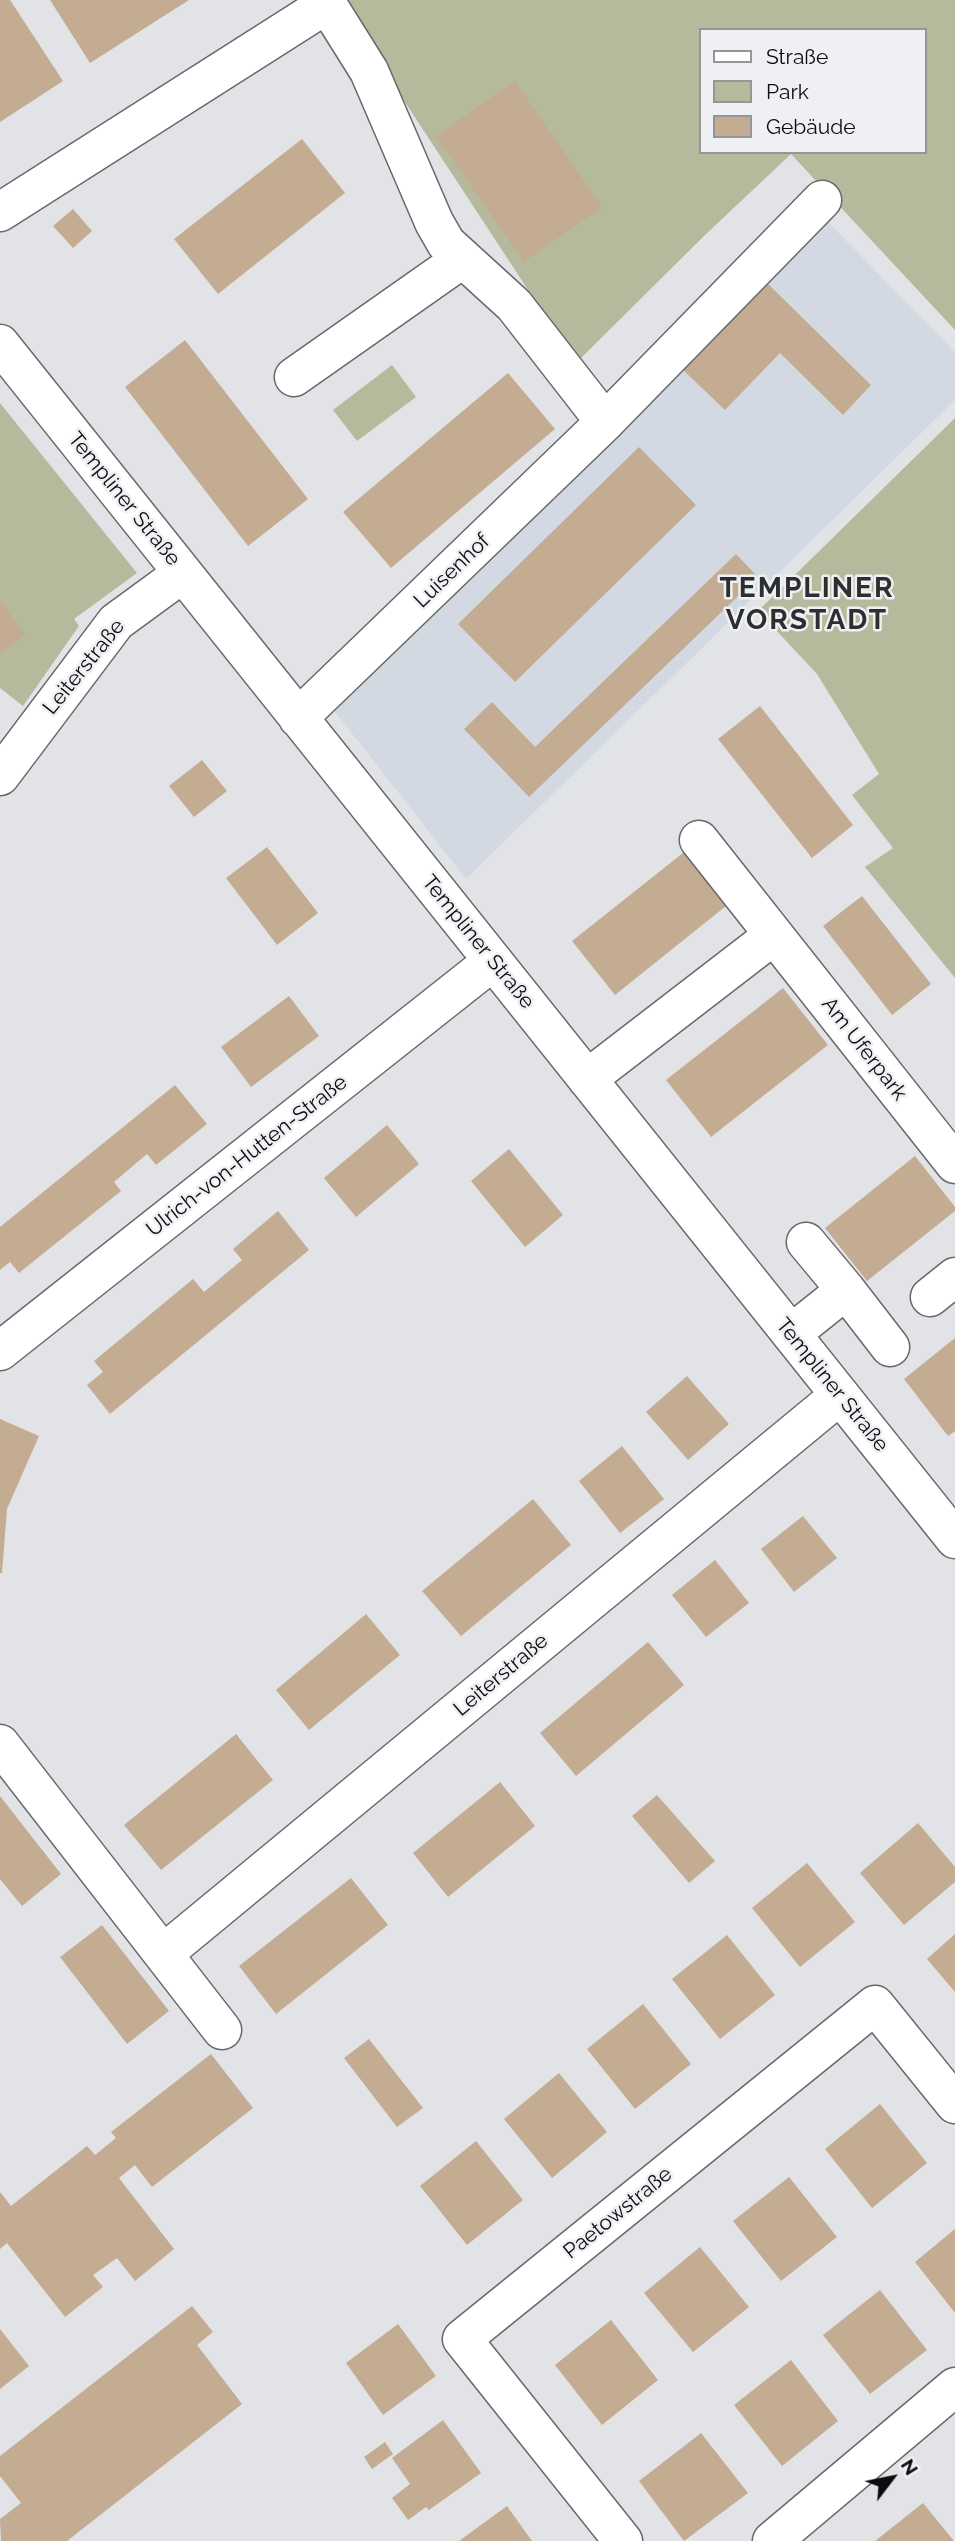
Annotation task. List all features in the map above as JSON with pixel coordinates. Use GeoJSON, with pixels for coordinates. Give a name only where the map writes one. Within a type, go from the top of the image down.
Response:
{"type":"FeatureCollection","features":[{"type":"Feature","properties":{"kind":"street"},"geometry":{"type":"LineString","coordinates":[[0,212],[326,2],[369,71],[434,222],[446,243],[514,305],[605,422]]}},
{"type":"Feature","properties":{"kind":"street","name":"Luisenhof"},"geometry":{"type":"LineString","coordinates":[[299,718],[605,422],[822,200]]}},
{"type":"Feature","properties":{"kind":"street"},"geometry":{"type":"LineString","coordinates":[[294,377],[462,259]]}},
{"type":"Feature","properties":{"kind":"street","name":"Templiner Straße"},"geometry":{"type":"LineString","coordinates":[[0,344],[955,1539]]}},
{"type":"Feature","properties":{"kind":"street","name":"Leiterstraße"},"geometry":{"type":"LineString","coordinates":[[0,776],[116,622],[183,573]]}},
{"type":"Feature","properties":{"kind":"street","name":"Am Uferpark"},"geometry":{"type":"LineString","coordinates":[[699,840],[955,1164]]}},
{"type":"Feature","properties":{"kind":"street"},"geometry":{"type":"LineString","coordinates":[[587,1079],[774,934]]}},
{"type":"Feature","properties":{"kind":"street","name":"Ulrich-von-Hutten-Straße"},"geometry":{"type":"LineString","coordinates":[[0,1351],[493,961]]}},
{"type":"Feature","properties":{"kind":"street"},"geometry":{"type":"LineString","coordinates":[[806,1242],[890,1347]]}},
{"type":"Feature","properties":{"kind":"street"},"geometry":{"type":"LineString","coordinates":[[791,1334],[846,1290]]}},
{"type":"Feature","properties":{"kind":"street","name":"Leiterstraße"},"geometry":{"type":"LineString","coordinates":[[163,1954],[840,1395]]}},
{"type":"Feature","properties":{"kind":"street"},"geometry":{"type":"LineString","coordinates":[[0,1744],[222,2030]]}},
{"type":"Feature","properties":{"kind":"street","name":"Paetowstraße"},"geometry":{"type":"LineString","coordinates":[[623,2541],[462,2339],[875,2005],[955,2104]]}},
{"type":"Feature","properties":{"kind":"street"},"geometry":{"type":"LineString","coordinates":[[772,2541],[955,2387]]}},
{"type":"Feature","properties":{"kind":"shaded area"},"geometry":{"type":"Polygon","coordinates":[[[821,215],[955,352],[955,400],[466,879],[333,709],[821,215]]]}},
{"type":"Feature","properties":{"kind":"green space"},"geometry":{"type":"Polygon","coordinates":[[[338,0],[955,0],[955,330],[791,154],[576,363],[338,0]]]}},
{"type":"Feature","properties":{"kind":"green space"},"geometry":{"type":"Polygon","coordinates":[[[392,365],[416,397],[357,441],[333,410],[392,365]]]}},
{"type":"Feature","properties":{"kind":"green space"},"geometry":{"type":"Polygon","coordinates":[[[0,403],[137,573],[74,619],[79,626],[23,706],[0,688],[0,403]]]}},
{"type":"Feature","properties":{"kind":"green space"},"geometry":{"type":"Polygon","coordinates":[[[955,418],[955,978],[865,867],[893,848],[852,795],[879,774],[817,674],[758,611],[955,418]]]}},
{"type":"Feature","properties":{"kind":"building"},"geometry":{"type":"Polygon","coordinates":[[[0,0],[10,0],[63,81],[0,122],[0,0]]]}},
{"type":"Feature","properties":{"kind":"building"},"geometry":{"type":"Polygon","coordinates":[[[50,0],[189,0],[90,63],[50,0]]]}},
{"type":"Feature","properties":{"kind":"building"},"geometry":{"type":"Polygon","coordinates":[[[515,81],[602,207],[524,262],[436,136],[515,81]]]}},
{"type":"Feature","properties":{"kind":"building"},"geometry":{"type":"Polygon","coordinates":[[[302,139],[345,193],[218,294],[174,239],[302,139]]]}},
{"type":"Feature","properties":{"kind":"building"},"geometry":{"type":"Polygon","coordinates":[[[73,209],[92,231],[73,248],[53,226],[73,209]]]}},
{"type":"Feature","properties":{"kind":"building"},"geometry":{"type":"Polygon","coordinates":[[[766,282],[871,385],[843,415],[780,353],[725,410],[681,368],[766,282]]]}},
{"type":"Feature","properties":{"kind":"building"},"geometry":{"type":"Polygon","coordinates":[[[185,340],[308,499],[248,546],[125,387],[185,340]]]}},
{"type":"Feature","properties":{"kind":"building"},"geometry":{"type":"Polygon","coordinates":[[[508,373],[555,429],[391,568],[343,512],[508,373]]]}},
{"type":"Feature","properties":{"kind":"building"},"geometry":{"type":"Polygon","coordinates":[[[639,447],[696,505],[515,682],[458,624],[639,447]]]}},
{"type":"Feature","properties":{"kind":"building"},"geometry":{"type":"Polygon","coordinates":[[[736,554],[758,577],[529,797],[464,729],[492,702],[535,747],[736,554]]]}},
{"type":"Feature","properties":{"kind":"building"},"geometry":{"type":"Polygon","coordinates":[[[0,600],[25,635],[0,654],[0,600]]]}},
{"type":"Feature","properties":{"kind":"building"},"geometry":{"type":"Polygon","coordinates":[[[760,706],[853,825],[812,858],[718,739],[760,706]]]}},
{"type":"Feature","properties":{"kind":"building"},"geometry":{"type":"Polygon","coordinates":[[[202,760],[227,791],[194,817],[169,786],[202,760]]]}},
{"type":"Feature","properties":{"kind":"building"},"geometry":{"type":"Polygon","coordinates":[[[267,847],[318,913],[277,945],[226,878],[267,847]]]}},
{"type":"Feature","properties":{"kind":"building"},"geometry":{"type":"Polygon","coordinates":[[[688,849],[731,902],[615,995],[572,941],[688,849]]]}},
{"type":"Feature","properties":{"kind":"building"},"geometry":{"type":"Polygon","coordinates":[[[862,896],[931,984],[892,1015],[823,926],[862,896]]]}},
{"type":"Feature","properties":{"kind":"building"},"geometry":{"type":"Polygon","coordinates":[[[783,988],[828,1045],[711,1137],[666,1080],[783,988]]]}},
{"type":"Feature","properties":{"kind":"building"},"geometry":{"type":"Polygon","coordinates":[[[289,996],[319,1036],[251,1087],[221,1047],[289,996]]]}},
{"type":"Feature","properties":{"kind":"building"},"geometry":{"type":"Polygon","coordinates":[[[175,1085],[207,1124],[156,1165],[147,1154],[114,1182],[121,1191],[19,1273],[10,1262],[0,1270],[0,1227],[175,1085]]]}},
{"type":"Feature","properties":{"kind":"building"},"geometry":{"type":"Polygon","coordinates":[[[387,1125],[419,1164],[356,1217],[324,1178],[387,1125]]]}},
{"type":"Feature","properties":{"kind":"building"},"geometry":{"type":"Polygon","coordinates":[[[509,1149],[563,1215],[525,1247],[471,1181],[509,1149]]]}},
{"type":"Feature","properties":{"kind":"building"},"geometry":{"type":"Polygon","coordinates":[[[915,1156],[955,1207],[955,1211],[867,1281],[825,1228],[915,1156]]]}},
{"type":"Feature","properties":{"kind":"building"},"geometry":{"type":"Polygon","coordinates":[[[278,1211],[309,1250],[110,1414],[87,1385],[103,1372],[94,1361],[193,1279],[204,1292],[242,1260],[233,1249],[278,1211]]]}},
{"type":"Feature","properties":{"kind":"building"},"geometry":{"type":"Polygon","coordinates":[[[955,1338],[955,1431],[948,1436],[904,1379],[955,1338]]]}},
{"type":"Feature","properties":{"kind":"building"},"geometry":{"type":"Polygon","coordinates":[[[687,1376],[729,1424],[688,1460],[646,1412],[687,1376]]]}},
{"type":"Feature","properties":{"kind":"building"},"geometry":{"type":"Polygon","coordinates":[[[0,1419],[39,1436],[7,1509],[2,1573],[0,1573],[0,1419]]]}},
{"type":"Feature","properties":{"kind":"building"},"geometry":{"type":"Polygon","coordinates":[[[622,1446],[664,1499],[620,1533],[579,1481],[622,1446]]]}},
{"type":"Feature","properties":{"kind":"building"},"geometry":{"type":"Polygon","coordinates":[[[533,1499],[571,1545],[461,1636],[422,1591],[533,1499]]]}},
{"type":"Feature","properties":{"kind":"building"},"geometry":{"type":"Polygon","coordinates":[[[803,1516],[837,1558],[794,1592],[761,1549],[803,1516]]]}},
{"type":"Feature","properties":{"kind":"building"},"geometry":{"type":"Polygon","coordinates":[[[715,1560],[749,1603],[706,1637],[672,1595],[715,1560]]]}},
{"type":"Feature","properties":{"kind":"building"},"geometry":{"type":"Polygon","coordinates":[[[366,1614],[400,1655],[309,1730],[276,1690],[366,1614]]]}},
{"type":"Feature","properties":{"kind":"building"},"geometry":{"type":"Polygon","coordinates":[[[648,1642],[684,1685],[576,1776],[540,1733],[648,1642]]]}},
{"type":"Feature","properties":{"kind":"building"},"geometry":{"type":"Polygon","coordinates":[[[236,1734],[273,1780],[161,1870],[124,1825],[236,1734]]]}},
{"type":"Feature","properties":{"kind":"building"},"geometry":{"type":"Polygon","coordinates":[[[500,1782],[535,1826],[448,1897],[413,1853],[500,1782]]]}},
{"type":"Feature","properties":{"kind":"building"},"geometry":{"type":"Polygon","coordinates":[[[657,1795],[715,1861],[689,1883],[632,1816],[657,1795]]]}},
{"type":"Feature","properties":{"kind":"building"},"geometry":{"type":"Polygon","coordinates":[[[0,1796],[61,1874],[22,1906],[0,1879],[0,1796]]]}},
{"type":"Feature","properties":{"kind":"building"},"geometry":{"type":"Polygon","coordinates":[[[918,1823],[955,1867],[955,1882],[904,1925],[860,1873],[918,1823]]]}},
{"type":"Feature","properties":{"kind":"building"},"geometry":{"type":"Polygon","coordinates":[[[807,1863],[855,1922],[800,1967],[752,1908],[807,1863]]]}},
{"type":"Feature","properties":{"kind":"building"},"geometry":{"type":"Polygon","coordinates":[[[351,1878],[388,1925],[276,2014],[239,1966],[351,1878]]]}},
{"type":"Feature","properties":{"kind":"building"},"geometry":{"type":"Polygon","coordinates":[[[102,1925],[169,2011],[127,2044],[60,1957],[102,1925]]]}},
{"type":"Feature","properties":{"kind":"building"},"geometry":{"type":"Polygon","coordinates":[[[955,1934],[955,1992],[927,1959],[955,1934]]]}},
{"type":"Feature","properties":{"kind":"building"},"geometry":{"type":"Polygon","coordinates":[[[727,1935],[775,1995],[720,2039],[672,1979],[727,1935]]]}},
{"type":"Feature","properties":{"kind":"building"},"geometry":{"type":"Polygon","coordinates":[[[643,2004],[691,2064],[635,2109],[587,2049],[643,2004]]]}},
{"type":"Feature","properties":{"kind":"building"},"geometry":{"type":"Polygon","coordinates":[[[369,2039],[423,2108],[397,2127],[344,2058],[369,2039]]]}},
{"type":"Feature","properties":{"kind":"building"},"geometry":{"type":"Polygon","coordinates":[[[211,2054],[253,2108],[152,2187],[135,2165],[119,2178],[174,2249],[135,2281],[117,2258],[93,2275],[103,2287],[65,2317],[7,2243],[0,2249],[0,2192],[11,2206],[87,2146],[95,2155],[116,2138],[111,2132],[211,2054]]]}},
{"type":"Feature","properties":{"kind":"building"},"geometry":{"type":"Polygon","coordinates":[[[559,2073],[607,2132],[552,2178],[504,2119],[559,2073]]]}},
{"type":"Feature","properties":{"kind":"building"},"geometry":{"type":"Polygon","coordinates":[[[880,2104],[927,2163],[872,2208],[825,2149],[880,2104]]]}},
{"type":"Feature","properties":{"kind":"building"},"geometry":{"type":"Polygon","coordinates":[[[476,2141],[523,2200],[467,2245],[420,2186],[476,2141]]]}},
{"type":"Feature","properties":{"kind":"building"},"geometry":{"type":"Polygon","coordinates":[[[789,2177],[837,2237],[781,2281],[733,2221],[789,2177]]]}},
{"type":"Feature","properties":{"kind":"building"},"geometry":{"type":"Polygon","coordinates":[[[955,2229],[955,2313],[915,2262],[955,2229]]]}},
{"type":"Feature","properties":{"kind":"building"},"geometry":{"type":"Polygon","coordinates":[[[700,2247],[749,2307],[693,2352],[644,2293],[700,2247]]]}},
{"type":"Feature","properties":{"kind":"building"},"geometry":{"type":"Polygon","coordinates":[[[880,2290],[927,2350],[870,2394],[823,2335],[880,2290]]]}},
{"type":"Feature","properties":{"kind":"building"},"geometry":{"type":"Polygon","coordinates":[[[192,2306],[213,2332],[197,2345],[242,2404],[67,2541],[1,2541],[0,2519],[21,2503],[0,2476],[0,2456],[192,2306]]]}},
{"type":"Feature","properties":{"kind":"building"},"geometry":{"type":"Polygon","coordinates":[[[611,2320],[658,2380],[602,2425],[555,2365],[611,2320]]]}},
{"type":"Feature","properties":{"kind":"building"},"geometry":{"type":"Polygon","coordinates":[[[398,2324],[436,2376],[383,2415],[346,2363],[398,2324]]]}},
{"type":"Feature","properties":{"kind":"building"},"geometry":{"type":"Polygon","coordinates":[[[0,2329],[29,2366],[0,2389],[0,2329]]]}},
{"type":"Feature","properties":{"kind":"building"},"geometry":{"type":"Polygon","coordinates":[[[791,2360],[838,2421],[782,2466],[734,2405],[791,2360]]]}},
{"type":"Feature","properties":{"kind":"building"},"geometry":{"type":"Polygon","coordinates":[[[443,2420],[481,2473],[429,2510],[426,2507],[408,2520],[392,2498],[410,2484],[392,2458],[443,2420]]]}},
{"type":"Feature","properties":{"kind":"building"},"geometry":{"type":"Polygon","coordinates":[[[701,2433],[748,2493],[684,2541],[639,2481],[701,2433]]]}},
{"type":"Feature","properties":{"kind":"building"},"geometry":{"type":"Polygon","coordinates":[[[385,2442],[393,2454],[372,2469],[364,2457],[385,2442]]]}},
{"type":"Feature","properties":{"kind":"building"},"geometry":{"type":"Polygon","coordinates":[[[923,2503],[954,2541],[875,2541],[923,2503]]]}},
{"type":"Feature","properties":{"kind":"building"},"geometry":{"type":"Polygon","coordinates":[[[507,2506],[532,2541],[459,2541],[507,2506]]]}},
{"type":"Feature","properties":{"kind":"district","name":"TEMPLINER VORSTADT"},"geometry":{"type":"Point","coordinates":[807,605]}}]}
